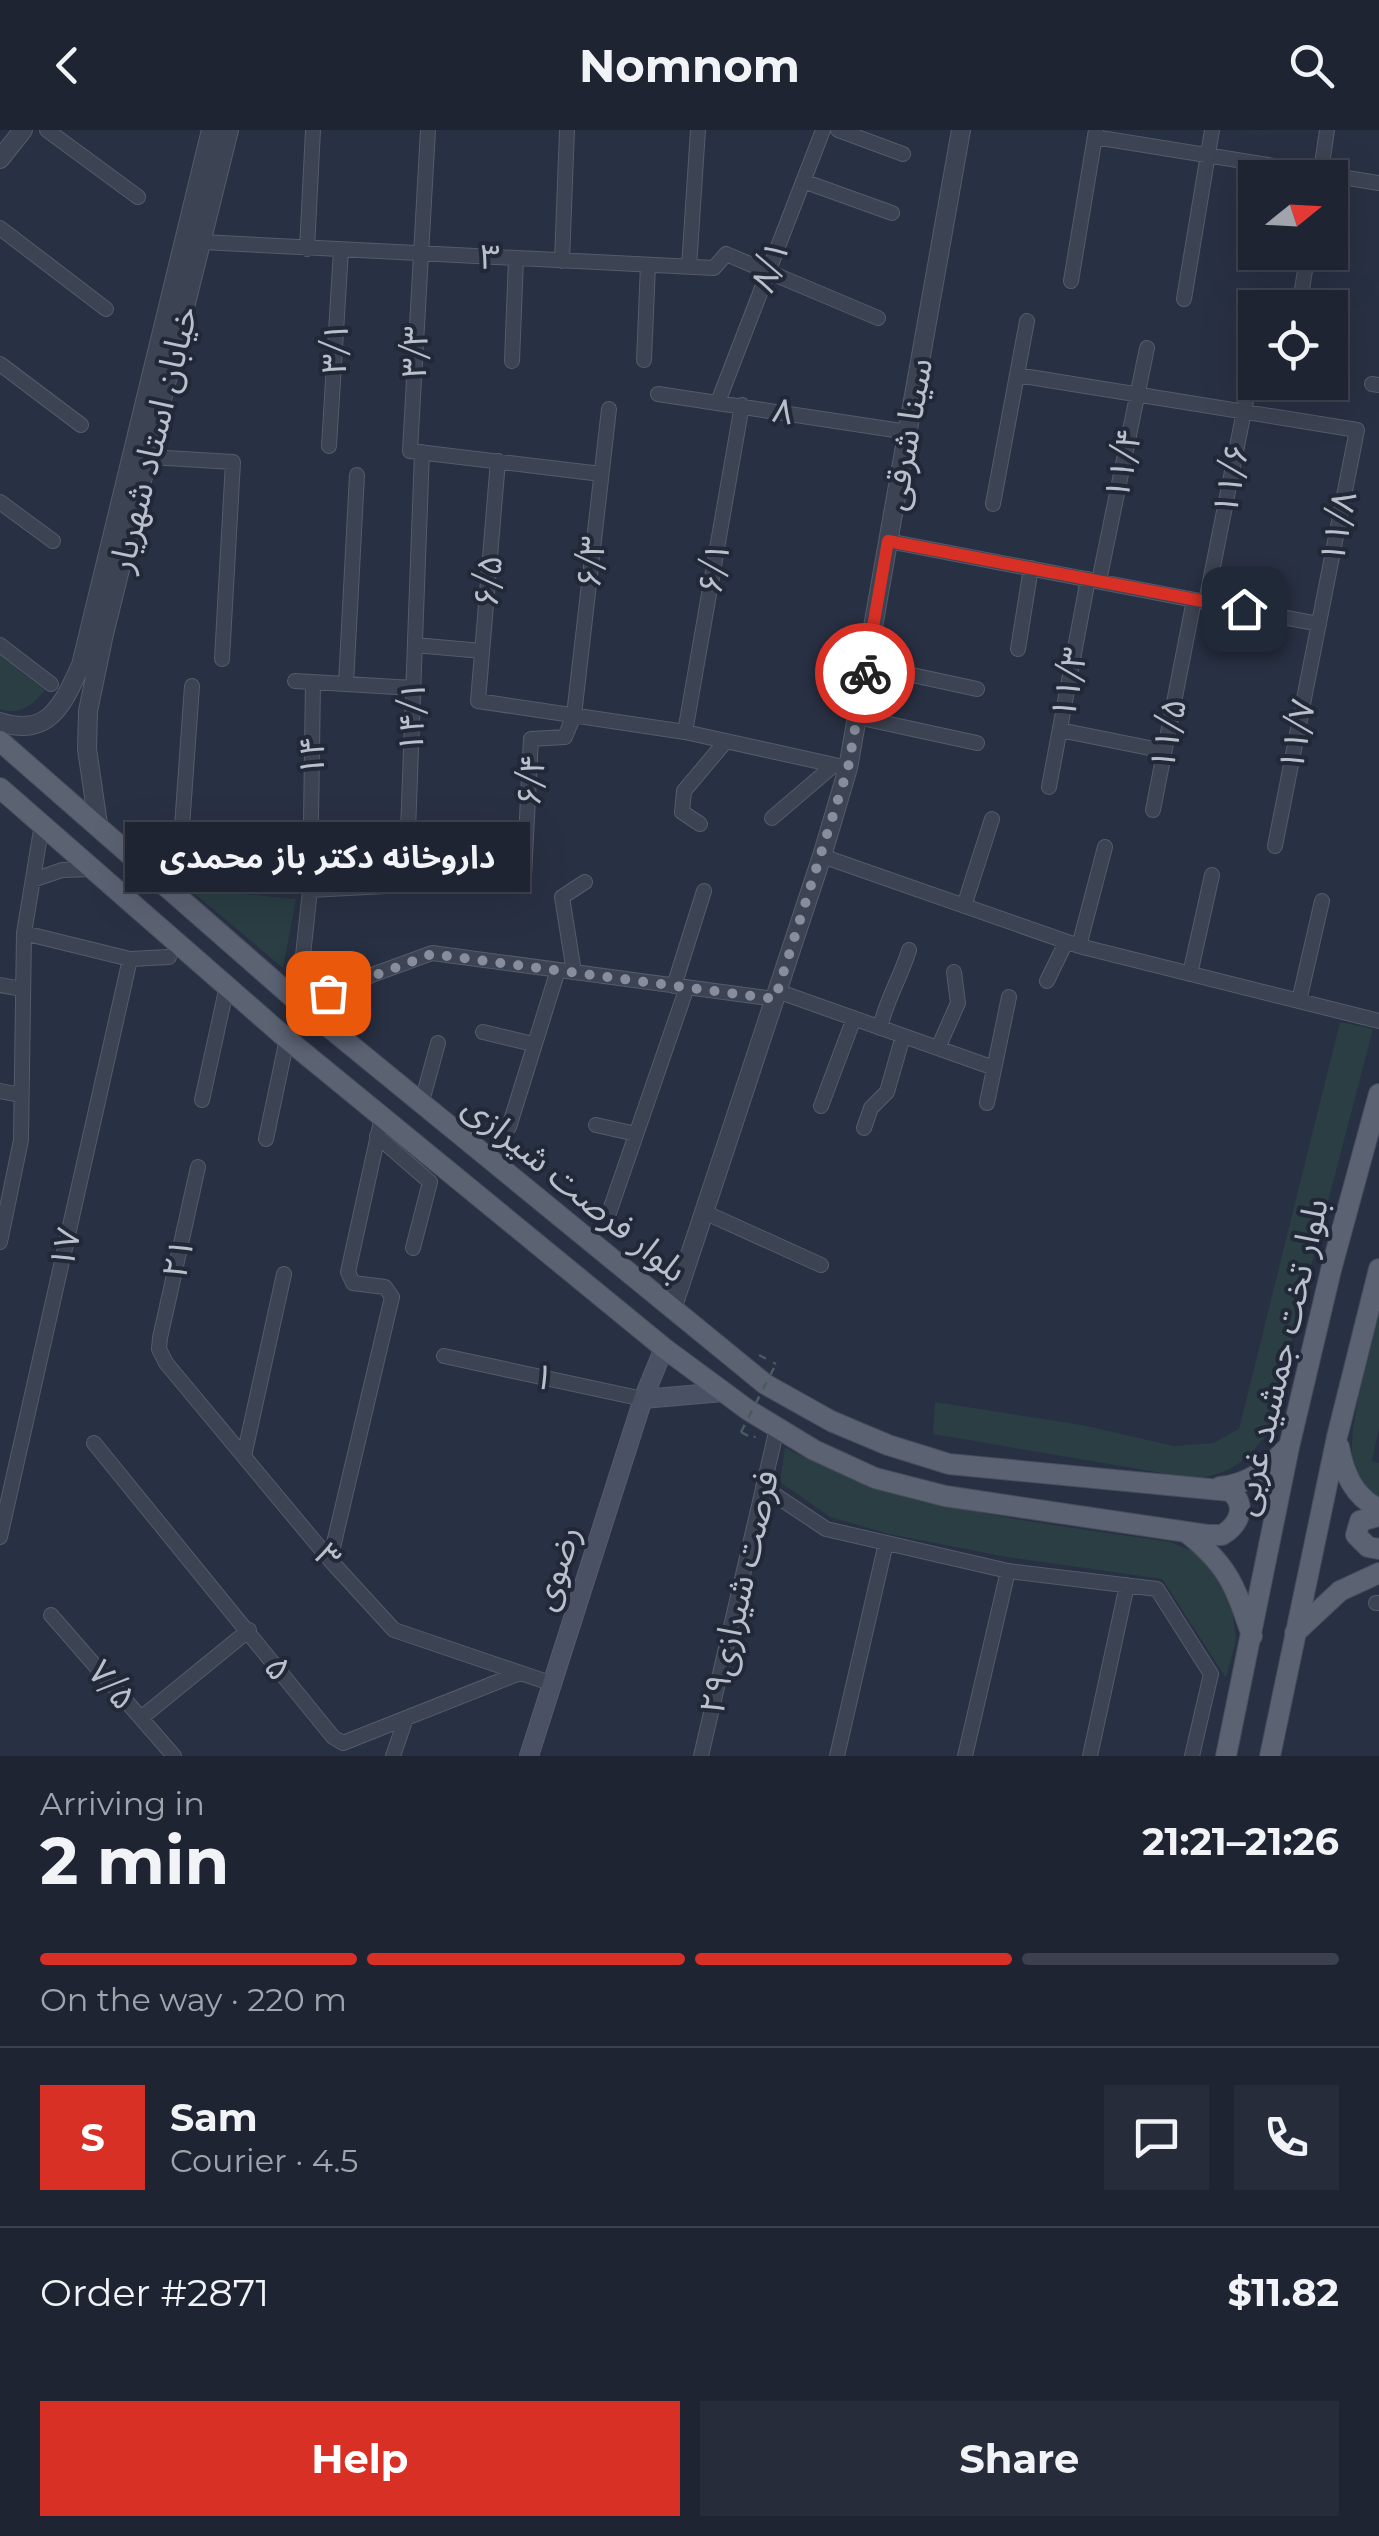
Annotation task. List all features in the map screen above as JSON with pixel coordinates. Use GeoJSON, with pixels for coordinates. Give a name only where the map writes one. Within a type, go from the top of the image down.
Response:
{"type":"FeatureCollection","features":[{"type":"Feature","properties":{"kind":"main road","name":"بلوار فرصت شیرازی"},"geometry":{"type":"LineString","coordinates":[[0,741],[298,1002],[766,1384],[831,1421],[888,1445],[949,1464],[1230,1491],[1240,1507],[1236,1524],[1222,1535],[945,1496],[875,1478],[777,1428],[664,1348],[432,1158],[380,1127],[227,986],[0,788]]}},
{"type":"Feature","properties":{"kind":"main road","name":"بلوار تخت جمشید غربی"},"geometry":{"type":"LineString","coordinates":[[1226,1756],[1289,1447],[1331,1270],[1378,1102]]}},
{"type":"Feature","properties":{"kind":"main road"},"geometry":{"type":"LineString","coordinates":[[1270,1756],[1338,1437],[1379,1270]]}},
{"type":"Feature","properties":{"kind":"main road","name":"رضوی"},"geometry":{"type":"LineString","coordinates":[[528,1756],[664,1348]]}},
{"type":"Feature","properties":{"kind":"main road"},"geometry":{"type":"LineString","coordinates":[[644,1399],[723,1392]]}},
{"type":"Feature","properties":{"kind":"main road"},"geometry":{"type":"LineString","coordinates":[[1338,1437],[1343,1470],[1379,1513],[1360,1521],[1356,1535],[1361,1542],[1379,1549]]}},
{"type":"Feature","properties":{"kind":"main road"},"geometry":{"type":"LineString","coordinates":[[1205,1488],[1245,1483],[1266,1470],[1289,1447]]}},
{"type":"Feature","properties":{"kind":"main road"},"geometry":{"type":"LineString","coordinates":[[1184,1531],[1227,1570],[1252,1637]]}},
{"type":"Feature","properties":{"kind":"main road"},"geometry":{"type":"LineString","coordinates":[[1295,1633],[1340,1591],[1379,1573]]}},
{"type":"Feature","properties":{"kind":"street"},"geometry":{"type":"LineString","coordinates":[[0,159],[23,130]]}},
{"type":"Feature","properties":{"kind":"street"},"geometry":{"type":"LineString","coordinates":[[47,130],[138,198]]}},
{"type":"Feature","properties":{"kind":"street","name":"خیابان استاد شهریار"},"geometry":{"type":"LineString","coordinates":[[0,722],[21,729],[45,721],[63,705],[81,665],[211,130]]}},
{"type":"Feature","properties":{"kind":"street","name":"خیابان استاد شهریار"},"geometry":{"type":"LineString","coordinates":[[98,824],[87,749],[88,710],[229,130]]}},
{"type":"Feature","properties":{"kind":"street"},"geometry":{"type":"LineString","coordinates":[[307,248],[313,130]]}},
{"type":"Feature","properties":{"kind":"street","name":"۳/۳"},"geometry":{"type":"LineString","coordinates":[[416,452],[428,130]]}},
{"type":"Feature","properties":{"kind":"street"},"geometry":{"type":"LineString","coordinates":[[562,261],[567,130]]}},
{"type":"Feature","properties":{"kind":"street"},"geometry":{"type":"LineString","coordinates":[[689,267],[698,130]]}},
{"type":"Feature","properties":{"kind":"street","name":"۸/۱"},"geometry":{"type":"LineString","coordinates":[[718,402],[823,130]]}},
{"type":"Feature","properties":{"kind":"street"},"geometry":{"type":"LineString","coordinates":[[838,130],[903,154]]}},
{"type":"Feature","properties":{"kind":"street","name":"سینا شرقی"},"geometry":{"type":"LineString","coordinates":[[672,1309],[822,856],[841,767],[857,717],[961,130]]}},
{"type":"Feature","properties":{"kind":"street"},"geometry":{"type":"LineString","coordinates":[[1184,299],[1212,130]]}},
{"type":"Feature","properties":{"kind":"street"},"geometry":{"type":"LineString","coordinates":[[1322,160],[1327,130]]}},
{"type":"Feature","properties":{"kind":"street"},"geometry":{"type":"LineString","coordinates":[[1071,281],[1095,134],[1238,161]]}},
{"type":"Feature","properties":{"kind":"street"},"geometry":{"type":"LineString","coordinates":[[1348,180],[1379,184]]}},
{"type":"Feature","properties":{"kind":"street"},"geometry":{"type":"LineString","coordinates":[[803,181],[892,213]]}},
{"type":"Feature","properties":{"kind":"street"},"geometry":{"type":"LineString","coordinates":[[0,228],[106,308]]}},
{"type":"Feature","properties":{"kind":"street","name":"۳"},"geometry":{"type":"LineString","coordinates":[[202,242],[714,268],[726,254],[767,274]]}},
{"type":"Feature","properties":{"kind":"street","name":"۳/۱"},"geometry":{"type":"LineString","coordinates":[[329,446],[341,250]]}},
{"type":"Feature","properties":{"kind":"street"},"geometry":{"type":"LineString","coordinates":[[512,361],[516,259]]}},
{"type":"Feature","properties":{"kind":"street"},"geometry":{"type":"LineString","coordinates":[[644,360],[648,265]]}},
{"type":"Feature","properties":{"kind":"street"},"geometry":{"type":"LineString","coordinates":[[767,274],[878,318]]}},
{"type":"Feature","properties":{"kind":"street"},"geometry":{"type":"LineString","coordinates":[[993,504],[1026,321]]}},
{"type":"Feature","properties":{"kind":"street","name":"۱۱/۴"},"geometry":{"type":"LineString","coordinates":[[1094,580],[1147,348]]}},
{"type":"Feature","properties":{"kind":"street"},"geometry":{"type":"LineString","coordinates":[[0,364],[81,425]]}},
{"type":"Feature","properties":{"kind":"street"},"geometry":{"type":"LineString","coordinates":[[1017,375],[1244,412]]}},
{"type":"Feature","properties":{"kind":"street","name":"۸"},"geometry":{"type":"LineString","coordinates":[[658,394],[908,432]]}},
{"type":"Feature","properties":{"kind":"street","name":"۱۱/۶"},"geometry":{"type":"LineString","coordinates":[[1200,601],[1246,400]]}},
{"type":"Feature","properties":{"kind":"street","name":"۶/۱"},"geometry":{"type":"LineString","coordinates":[[686,732],[742,405]]}},
{"type":"Feature","properties":{"kind":"street","name":"۶/۳"},"geometry":{"type":"LineString","coordinates":[[574,715],[609,409]]}},
{"type":"Feature","properties":{"kind":"street","name":"۱۱/۸"},"geometry":{"type":"LineString","coordinates":[[1244,412],[1357,430],[1319,624]]}},
{"type":"Feature","properties":{"kind":"street"},"geometry":{"type":"LineString","coordinates":[[416,452],[602,474]]}},
{"type":"Feature","properties":{"kind":"street","name":"۱۴/۱"},"geometry":{"type":"LineString","coordinates":[[310,890],[406,885],[416,452]]}},
{"type":"Feature","properties":{"kind":"street"},"geometry":{"type":"LineString","coordinates":[[150,456],[233,462],[222,660]]}},
{"type":"Feature","properties":{"kind":"street","name":"۶/۵"},"geometry":{"type":"LineString","coordinates":[[498,462],[478,700],[574,715]]}},
{"type":"Feature","properties":{"kind":"street"},"geometry":{"type":"LineString","coordinates":[[346,684],[357,474]]}},
{"type":"Feature","properties":{"kind":"street"},"geometry":{"type":"LineString","coordinates":[[0,502],[53,541]]}},
{"type":"Feature","properties":{"kind":"street"},"geometry":{"type":"LineString","coordinates":[[888,541],[1319,624]]}},
{"type":"Feature","properties":{"kind":"street"},"geometry":{"type":"LineString","coordinates":[[1018,649],[1031,568]]}},
{"type":"Feature","properties":{"kind":"street","name":"۱۱/۳"},"geometry":{"type":"LineString","coordinates":[[1049,787],[1094,580]]}},
{"type":"Feature","properties":{"kind":"street","name":"۱۱/۵"},"geometry":{"type":"LineString","coordinates":[[1152,810],[1200,601]]}},
{"type":"Feature","properties":{"kind":"street","name":"۱۱/۷"},"geometry":{"type":"LineString","coordinates":[[1275,846],[1319,624]]}},
{"type":"Feature","properties":{"kind":"street"},"geometry":{"type":"LineString","coordinates":[[0,645],[51,684]]}},
{"type":"Feature","properties":{"kind":"street"},"geometry":{"type":"LineString","coordinates":[[414,646],[482,651]]}},
{"type":"Feature","properties":{"kind":"street"},"geometry":{"type":"LineString","coordinates":[[866,665],[977,689]]}},
{"type":"Feature","properties":{"kind":"street"},"geometry":{"type":"LineString","coordinates":[[296,682],[413,688]]}},
{"type":"Feature","properties":{"kind":"street","name":"۱۴"},"geometry":{"type":"LineString","coordinates":[[298,1002],[310,890],[313,682]]}},
{"type":"Feature","properties":{"kind":"street"},"geometry":{"type":"LineString","coordinates":[[177,896],[192,686]]}},
{"type":"Feature","properties":{"kind":"street"},"geometry":{"type":"LineString","coordinates":[[574,715],[686,732],[841,767]]}},
{"type":"Feature","properties":{"kind":"street","name":"۶/۴"},"geometry":{"type":"LineString","coordinates":[[524,876],[532,739],[564,737],[574,715]]}},
{"type":"Feature","properties":{"kind":"street"},"geometry":{"type":"LineString","coordinates":[[857,717],[977,743]]}},
{"type":"Feature","properties":{"kind":"street"},"geometry":{"type":"LineString","coordinates":[[1060,730],[1164,751]]}},
{"type":"Feature","properties":{"kind":"street"},"geometry":{"type":"LineString","coordinates":[[700,824],[682,812],[684,791],[726,741]]}},
{"type":"Feature","properties":{"kind":"street"},"geometry":{"type":"LineString","coordinates":[[772,818],[841,767]]}},
{"type":"Feature","properties":{"kind":"street"},"geometry":{"type":"LineString","coordinates":[[964,906],[992,819]]}},
{"type":"Feature","properties":{"kind":"street"},"geometry":{"type":"LineString","coordinates":[[0,1238],[21,1140],[24,933],[42,824]]}},
{"type":"Feature","properties":{"kind":"street"},"geometry":{"type":"LineString","coordinates":[[1047,981],[1072,944],[1104,847]]}},
{"type":"Feature","properties":{"kind":"street"},"geometry":{"type":"LineString","coordinates":[[822,856],[1072,944],[1379,1021]]}},
{"type":"Feature","properties":{"kind":"street"},"geometry":{"type":"LineString","coordinates":[[33,880],[62,870],[94,869]]}},
{"type":"Feature","properties":{"kind":"street"},"geometry":{"type":"LineString","coordinates":[[1190,974],[1212,875]]}},
{"type":"Feature","properties":{"kind":"street"},"geometry":{"type":"LineString","coordinates":[[574,972],[562,897],[585,882]]}},
{"type":"Feature","properties":{"kind":"street"},"geometry":{"type":"LineString","coordinates":[[610,1213],[680,987],[704,891]]}},
{"type":"Feature","properties":{"kind":"street"},"geometry":{"type":"LineString","coordinates":[[1299,1001],[1322,901]]}},
{"type":"Feature","properties":{"kind":"street"},"geometry":{"type":"LineString","coordinates":[[24,933],[130,959],[168,957]]}},
{"type":"Feature","properties":{"kind":"street"},"geometry":{"type":"LineString","coordinates":[[880,1028],[886,1002],[904,968],[908,950]]}},
{"type":"Feature","properties":{"kind":"street"},"geometry":{"type":"LineString","coordinates":[[298,1002],[432,954],[680,987],[776,995],[994,1068]]}},
{"type":"Feature","properties":{"kind":"street","name":"۱۷"},"geometry":{"type":"LineString","coordinates":[[0,1536],[130,959]]}},
{"type":"Feature","properties":{"kind":"street"},"geometry":{"type":"LineString","coordinates":[[509,1128],[558,970]]}},
{"type":"Feature","properties":{"kind":"street"},"geometry":{"type":"LineString","coordinates":[[938,1048],[958,1004],[954,972]]}},
{"type":"Feature","properties":{"kind":"street"},"geometry":{"type":"LineString","coordinates":[[0,986],[22,989]]}},
{"type":"Feature","properties":{"kind":"street"},"geometry":{"type":"LineString","coordinates":[[202,1100],[227,986]]}},
{"type":"Feature","properties":{"kind":"street"},"geometry":{"type":"LineString","coordinates":[[988,1103],[1009,997]]}},
{"type":"Feature","properties":{"kind":"street"},"geometry":{"type":"LineString","coordinates":[[820,1106],[854,1018]]}},
{"type":"Feature","properties":{"kind":"street"},"geometry":{"type":"LineString","coordinates":[[484,1032],[532,1044]]}},
{"type":"Feature","properties":{"kind":"street"},"geometry":{"type":"LineString","coordinates":[[864,1128],[871,1108],[887,1092],[903,1036]]}},
{"type":"Feature","properties":{"kind":"street"},"geometry":{"type":"LineString","coordinates":[[266,1138],[287,1040]]}},
{"type":"Feature","properties":{"kind":"street"},"geometry":{"type":"LineString","coordinates":[[421,1105],[438,1043]]}},
{"type":"Feature","properties":{"kind":"street"},"geometry":{"type":"LineString","coordinates":[[0,1092],[21,1095]]}},
{"type":"Feature","properties":{"kind":"street"},"geometry":{"type":"LineString","coordinates":[[596,1125],[636,1134]]}},
{"type":"Feature","properties":{"kind":"street"},"geometry":{"type":"LineString","coordinates":[[380,1127],[430,1182]]}},
{"type":"Feature","properties":{"kind":"street"},"geometry":{"type":"LineString","coordinates":[[330,1560],[392,1297],[384,1287],[353,1283],[348,1272],[380,1127]]}},
{"type":"Feature","properties":{"kind":"street"},"geometry":{"type":"LineString","coordinates":[[412,1248],[430,1182],[432,1158]]}},
{"type":"Feature","properties":{"kind":"street","name":"۲۱"},"geometry":{"type":"LineString","coordinates":[[159,1349],[198,1168]]}},
{"type":"Feature","properties":{"kind":"street"},"geometry":{"type":"LineString","coordinates":[[704,1212],[821,1265]]}},
{"type":"Feature","properties":{"kind":"street"},"geometry":{"type":"LineString","coordinates":[[244,1456],[284,1274]]}},
{"type":"Feature","properties":{"kind":"street","name":"۳"},"geometry":{"type":"LineString","coordinates":[[159,1349],[166,1364],[330,1560],[394,1630],[553,1684]]}},
{"type":"Feature","properties":{"kind":"street","name":"۱"},"geometry":{"type":"LineString","coordinates":[[444,1356],[644,1399]]}},
{"type":"Feature","properties":{"kind":"street","name":"فرصت شیرازی۲۹"},"geometry":{"type":"LineString","coordinates":[[701,1756],[777,1428]]}},
{"type":"Feature","properties":{"kind":"street","name":"۵"},"geometry":{"type":"LineString","coordinates":[[94,1443],[333,1737],[343,1743],[520,1674]]}},
{"type":"Feature","properties":{"kind":"street"},"geometry":{"type":"LineString","coordinates":[[763,1487],[826,1530],[1008,1571],[1158,1589],[1211,1674],[1192,1756]]}},
{"type":"Feature","properties":{"kind":"street"},"geometry":{"type":"LineString","coordinates":[[837,1756],[886,1543]]}},
{"type":"Feature","properties":{"kind":"street"},"geometry":{"type":"LineString","coordinates":[[966,1756],[1008,1571]]}},
{"type":"Feature","properties":{"kind":"street"},"geometry":{"type":"LineString","coordinates":[[1090,1756],[1127,1585]]}},
{"type":"Feature","properties":{"kind":"street","name":"۷/۵"},"geometry":{"type":"LineString","coordinates":[[51,1615],[174,1756]]}},
{"type":"Feature","properties":{"kind":"street"},"geometry":{"type":"LineString","coordinates":[[141,1718],[249,1630]]}},
{"type":"Feature","properties":{"kind":"street"},"geometry":{"type":"LineString","coordinates":[[392,1756],[404,1721]]}},
{"type":"Feature","properties":{"kind":"path"},"geometry":{"type":"LineString","coordinates":[[738,1426],[756,1435],[754,1439],[740,1432],[776,1364]]}},
{"type":"Feature","properties":{"kind":"shaded area"},"geometry":{"type":"Polygon","coordinates":[[[0,655],[45,690],[25,708],[0,709],[0,655]]]}},
{"type":"Feature","properties":{"kind":"shaded area"},"geometry":{"type":"Polygon","coordinates":[[[192,861],[245,866],[245,894],[296,899],[283,968],[189,889],[192,861]]]}},
{"type":"Feature","properties":{"kind":"shaded area"},"geometry":{"type":"Polygon","coordinates":[[[1340,1022],[1373,1029],[1269,1428],[1255,1449],[1227,1470],[1191,1478],[933,1434],[935,1402],[1082,1425],[1174,1446],[1213,1443],[1239,1429],[1340,1022]]]}},
{"type":"Feature","properties":{"kind":"shaded area"},"geometry":{"type":"Polygon","coordinates":[[[1379,1308],[1379,1428],[1372,1461],[1379,1463],[1379,1498],[1358,1479],[1352,1455],[1355,1414],[1379,1308]]]}},
{"type":"Feature","properties":{"kind":"shaded area"},"geometry":{"type":"Polygon","coordinates":[[[785,1448],[831,1469],[926,1500],[1022,1520],[1170,1542],[1194,1552],[1211,1564],[1231,1599],[1236,1640],[1226,1678],[1162,1579],[1007,1557],[889,1534],[830,1517],[780,1482],[785,1448]]]}},
{"type":"Feature","properties":{"kind":"way so far"},"geometry":{"type":"LineString","coordinates":[[328,993],[432,954],[775,999],[848,768],[865,673]]}},
{"type":"Feature","properties":{"kind":"place","name":"داروخانه دکتر باز محمدی"},"geometry":{"type":"Point","coordinates":[328,993]}},
{"type":"Feature","properties":{"kind":"route"},"geometry":{"type":"LineString","coordinates":[[865,673],[888,541],[1244,609]]}}]}
